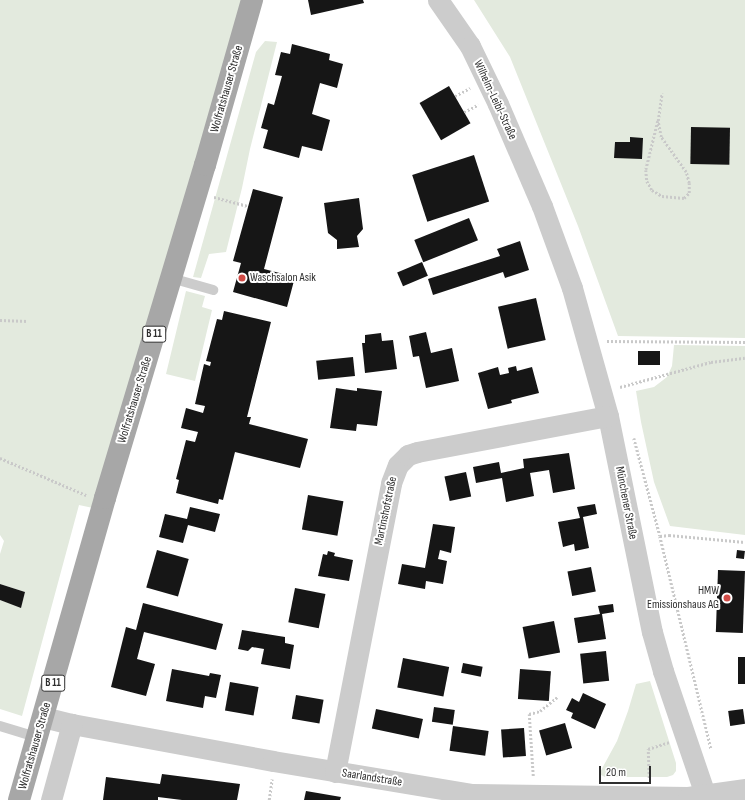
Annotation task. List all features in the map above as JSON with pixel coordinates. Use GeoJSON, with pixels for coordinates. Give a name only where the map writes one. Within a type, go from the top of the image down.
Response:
{"type":"FeatureCollection","features":[{"type":"Feature","properties":{"kind":"main road","name":"Wolfratshauser Straße"},"geometry":{"type":"LineString","coordinates":[[19,800],[252,0]]}},
{"type":"Feature","properties":{"kind":"street","name":"Wilhelm-Leibl-Straße"},"geometry":{"type":"LineString","coordinates":[[438,0],[470,46],[501,110],[542,206]]}},
{"type":"Feature","properties":{"kind":"street","name":"Münchener Straße"},"geometry":{"type":"LineString","coordinates":[[542,206],[572,288],[608,416],[652,632],[663,671],[706,798]]}},
{"type":"Feature","properties":{"kind":"street","name":"Martinshofstraße"},"geometry":{"type":"LineString","coordinates":[[335,772],[391,483],[398,465],[408,455],[417,452],[608,416]]}},
{"type":"Feature","properties":{"kind":"street","name":"Saarlandstraße"},"geometry":{"type":"LineString","coordinates":[[40,727],[72,724],[335,772],[472,794],[646,794],[706,798],[745,789]]}},
{"type":"Feature","properties":{"kind":"street"},"geometry":{"type":"LineString","coordinates":[[51,800],[72,724]]}},
{"type":"Feature","properties":{"kind":"lane"},"geometry":{"type":"LineString","coordinates":[[172,278],[213,290]]}},
{"type":"Feature","properties":{"kind":"lane"},"geometry":{"type":"LineString","coordinates":[[0,726],[40,727]]}},
{"type":"Feature","properties":{"kind":"path"},"geometry":{"type":"LineString","coordinates":[[470,82],[475,92]]}},
{"type":"Feature","properties":{"kind":"path"},"geometry":{"type":"LineString","coordinates":[[455,96],[472,87]]}},
{"type":"Feature","properties":{"kind":"path"},"geometry":{"type":"LineString","coordinates":[[658,121],[661,137],[686,172],[689,183],[689,193],[684,198],[662,196],[652,190],[647,181],[646,170],[658,121],[662,93]]}},
{"type":"Feature","properties":{"kind":"path"},"geometry":{"type":"LineString","coordinates":[[464,112],[481,103],[484,108]]}},
{"type":"Feature","properties":{"kind":"path"},"geometry":{"type":"LineString","coordinates":[[212,196],[248,206]]}},
{"type":"Feature","properties":{"kind":"path"},"geometry":{"type":"LineString","coordinates":[[0,320],[28,321]]}},
{"type":"Feature","properties":{"kind":"path"},"geometry":{"type":"LineString","coordinates":[[607,340],[745,342]]}},
{"type":"Feature","properties":{"kind":"path"},"geometry":{"type":"LineString","coordinates":[[620,386],[712,362],[745,358]]}},
{"type":"Feature","properties":{"kind":"path"},"geometry":{"type":"LineString","coordinates":[[0,458],[87,496]]}},
{"type":"Feature","properties":{"kind":"path"},"geometry":{"type":"LineString","coordinates":[[660,536],[669,535],[745,542]]}},
{"type":"Feature","properties":{"kind":"path"},"geometry":{"type":"LineString","coordinates":[[534,795],[529,714],[540,711],[557,697]]}},
{"type":"Feature","properties":{"kind":"path"},"geometry":{"type":"LineString","coordinates":[[646,794],[648,749],[671,742],[670,735]]}},
{"type":"Feature","properties":{"kind":"shaded area"},"geometry":{"type":"Polygon","coordinates":[[[0,0],[242,0],[191,179],[93,508],[79,505],[22,716],[0,709],[0,600],[21,607],[25,592],[0,584],[0,554],[4,541],[0,535],[0,0]]]}},
{"type":"Feature","properties":{"kind":"shaded area"},"geometry":{"type":"Polygon","coordinates":[[[474,0],[745,0],[745,338],[618,336],[578,226],[510,57],[474,0]]]}},
{"type":"Feature","properties":{"kind":"shaded area"},"geometry":{"type":"Polygon","coordinates":[[[265,41],[277,42],[226,252],[209,254],[201,278],[193,277],[256,52],[265,41]]]}},
{"type":"Feature","properties":{"kind":"shaded area"},"geometry":{"type":"Polygon","coordinates":[[[186,291],[205,296],[202,307],[212,310],[195,381],[166,374],[186,291]]]}},
{"type":"Feature","properties":{"kind":"shaded area"},"geometry":{"type":"Polygon","coordinates":[[[674,345],[745,346],[745,535],[670,526],[654,482],[636,391],[654,387],[667,377],[672,366],[674,345]]]}},
{"type":"Feature","properties":{"kind":"shaded area"},"geometry":{"type":"Polygon","coordinates":[[[650,681],[676,763],[676,771],[673,775],[667,777],[605,777],[599,774],[617,741],[636,684],[650,681]]]}},
{"type":"Feature","properties":{"kind":"building"},"geometry":{"type":"Polygon","coordinates":[[[308,0],[363,0],[364,3],[311,15],[308,0]]]}},
{"type":"Feature","properties":{"kind":"building"},"geometry":{"type":"Polygon","coordinates":[[[292,44],[330,54],[329,60],[343,64],[337,88],[320,83],[312,114],[330,120],[322,151],[302,146],[299,158],[263,148],[268,130],[261,128],[268,103],[274,105],[282,76],[275,75],[281,52],[290,54],[292,44]]]}},
{"type":"Feature","properties":{"kind":"building"},"geometry":{"type":"Polygon","coordinates":[[[449,86],[470,123],[441,140],[420,103],[449,86]]]}},
{"type":"Feature","properties":{"kind":"building"},"geometry":{"type":"Polygon","coordinates":[[[691,127],[730,128],[729,165],[690,164],[691,127]]]}},
{"type":"Feature","properties":{"kind":"building"},"geometry":{"type":"Polygon","coordinates":[[[630,137],[643,138],[642,159],[614,158],[615,142],[630,142],[630,137]]]}},
{"type":"Feature","properties":{"kind":"building"},"geometry":{"type":"Polygon","coordinates":[[[474,155],[489,202],[427,222],[412,175],[474,155]]]}},
{"type":"Feature","properties":{"kind":"building"},"geometry":{"type":"Polygon","coordinates":[[[253,189],[283,197],[264,269],[295,277],[287,307],[233,292],[241,263],[233,261],[253,189]]]}},
{"type":"Feature","properties":{"kind":"building"},"geometry":{"type":"Polygon","coordinates":[[[359,198],[363,229],[357,236],[359,247],[337,249],[337,240],[328,233],[324,203],[359,198]]]}},
{"type":"Feature","properties":{"kind":"building"},"geometry":{"type":"Polygon","coordinates":[[[469,218],[478,240],[423,262],[414,240],[469,218]]]}},
{"type":"Feature","properties":{"kind":"building"},"geometry":{"type":"Polygon","coordinates":[[[520,241],[529,270],[505,278],[503,272],[433,295],[428,279],[500,256],[497,249],[520,241]]]}},
{"type":"Feature","properties":{"kind":"building"},"geometry":{"type":"Polygon","coordinates":[[[422,262],[428,276],[403,286],[397,273],[422,262]]]}},
{"type":"Feature","properties":{"kind":"building"},"geometry":{"type":"Polygon","coordinates":[[[536,298],[546,340],[508,349],[498,307],[536,298]]]}},
{"type":"Feature","properties":{"kind":"building"},"geometry":{"type":"Polygon","coordinates":[[[224,311],[271,322],[247,417],[251,417],[249,424],[308,439],[300,468],[235,452],[223,500],[219,499],[218,504],[176,493],[179,480],[176,479],[186,440],[195,442],[198,432],[181,428],[186,408],[203,413],[205,406],[195,404],[204,364],[210,366],[211,362],[206,361],[217,319],[222,320],[224,311]]]}},
{"type":"Feature","properties":{"kind":"building"},"geometry":{"type":"Polygon","coordinates":[[[426,332],[431,353],[452,348],[459,381],[426,388],[419,356],[413,357],[409,336],[426,332]]]}},
{"type":"Feature","properties":{"kind":"building"},"geometry":{"type":"Polygon","coordinates":[[[381,333],[382,341],[393,340],[397,369],[365,373],[362,343],[365,343],[365,335],[381,333]]]}},
{"type":"Feature","properties":{"kind":"building"},"geometry":{"type":"Polygon","coordinates":[[[638,351],[660,351],[660,365],[638,365],[638,351]]]}},
{"type":"Feature","properties":{"kind":"building"},"geometry":{"type":"Polygon","coordinates":[[[353,357],[355,376],[318,380],[316,361],[353,357]]]}},
{"type":"Feature","properties":{"kind":"building"},"geometry":{"type":"Polygon","coordinates":[[[516,366],[517,371],[532,367],[539,393],[511,400],[512,403],[488,409],[478,373],[498,367],[500,375],[509,373],[508,368],[516,366]]]}},
{"type":"Feature","properties":{"kind":"building"},"geometry":{"type":"Polygon","coordinates":[[[336,388],[357,391],[357,388],[382,391],[377,426],[357,424],[356,431],[330,428],[336,388]]]}},
{"type":"Feature","properties":{"kind":"building"},"geometry":{"type":"Polygon","coordinates":[[[569,453],[575,489],[553,493],[549,470],[530,473],[534,496],[506,502],[502,478],[476,483],[473,467],[499,462],[501,473],[524,468],[523,459],[569,453]]]}},
{"type":"Feature","properties":{"kind":"building"},"geometry":{"type":"Polygon","coordinates":[[[466,472],[471,496],[450,501],[444,477],[466,472]]]}},
{"type":"Feature","properties":{"kind":"building"},"geometry":{"type":"Polygon","coordinates":[[[308,495],[343,501],[337,536],[302,529],[308,495]]]}},
{"type":"Feature","properties":{"kind":"building"},"geometry":{"type":"Polygon","coordinates":[[[595,504],[597,514],[583,517],[589,548],[575,551],[574,544],[563,547],[558,522],[580,518],[577,507],[595,504]]]}},
{"type":"Feature","properties":{"kind":"building"},"geometry":{"type":"Polygon","coordinates":[[[190,507],[220,514],[215,532],[188,525],[183,543],[159,537],[165,514],[187,519],[190,507]]]}},
{"type":"Feature","properties":{"kind":"building"},"geometry":{"type":"Polygon","coordinates":[[[433,524],[455,527],[451,553],[440,550],[438,559],[447,561],[443,584],[426,581],[425,589],[398,584],[402,564],[425,568],[433,524]]]}},
{"type":"Feature","properties":{"kind":"building"},"geometry":{"type":"Polygon","coordinates":[[[157,550],[189,559],[178,597],[146,587],[157,550]]]}},
{"type":"Feature","properties":{"kind":"building"},"geometry":{"type":"Polygon","coordinates":[[[737,550],[745,551],[744,559],[736,558],[737,550]]]}},
{"type":"Feature","properties":{"kind":"building"},"geometry":{"type":"Polygon","coordinates":[[[328,551],[335,553],[334,556],[353,560],[349,581],[318,576],[323,554],[327,555],[328,551]]]}},
{"type":"Feature","properties":{"kind":"building"},"geometry":{"type":"Polygon","coordinates":[[[591,567],[596,592],[572,596],[567,572],[591,567]]]}},
{"type":"Feature","properties":{"kind":"building"},"geometry":{"type":"Polygon","coordinates":[[[718,570],[745,571],[743,633],[716,632],[718,570]]]}},
{"type":"Feature","properties":{"kind":"building"},"geometry":{"type":"Polygon","coordinates":[[[0,584],[25,592],[21,608],[0,600],[0,584]]]}},
{"type":"Feature","properties":{"kind":"building"},"geometry":{"type":"Polygon","coordinates":[[[295,588],[325,594],[319,628],[288,622],[295,588]]]}},
{"type":"Feature","properties":{"kind":"building"},"geometry":{"type":"Polygon","coordinates":[[[143,603],[223,624],[216,650],[144,632],[137,659],[155,664],[146,696],[111,687],[126,627],[136,630],[143,603]]]}},
{"type":"Feature","properties":{"kind":"building"},"geometry":{"type":"Polygon","coordinates":[[[613,604],[614,612],[602,614],[606,639],[578,643],[574,618],[600,614],[598,606],[613,604]]]}},
{"type":"Feature","properties":{"kind":"building"},"geometry":{"type":"Polygon","coordinates":[[[554,621],[560,652],[529,659],[523,627],[554,621]]]}},
{"type":"Feature","properties":{"kind":"building"},"geometry":{"type":"Polygon","coordinates":[[[242,630],[285,637],[285,643],[294,645],[290,669],[261,664],[264,649],[252,647],[248,651],[238,649],[242,630]]]}},
{"type":"Feature","properties":{"kind":"building"},"geometry":{"type":"Polygon","coordinates":[[[606,651],[609,681],[583,684],[580,654],[606,651]]]}},
{"type":"Feature","properties":{"kind":"building"},"geometry":{"type":"Polygon","coordinates":[[[738,657],[745,657],[745,684],[738,684],[738,657]]]}},
{"type":"Feature","properties":{"kind":"building"},"geometry":{"type":"Polygon","coordinates":[[[403,658],[449,667],[443,696],[397,687],[403,658]]]}},
{"type":"Feature","properties":{"kind":"building"},"geometry":{"type":"Polygon","coordinates":[[[463,663],[483,667],[481,677],[461,673],[463,663]]]}},
{"type":"Feature","properties":{"kind":"building"},"geometry":{"type":"Polygon","coordinates":[[[172,669],[209,676],[210,673],[221,675],[216,698],[205,696],[203,708],[166,701],[172,669]]]}},
{"type":"Feature","properties":{"kind":"building"},"geometry":{"type":"Polygon","coordinates":[[[520,669],[551,671],[549,701],[518,699],[520,669]]]}},
{"type":"Feature","properties":{"kind":"building"},"geometry":{"type":"Polygon","coordinates":[[[230,682],[259,687],[254,716],[225,711],[230,682]]]}},
{"type":"Feature","properties":{"kind":"building"},"geometry":{"type":"Polygon","coordinates":[[[583,693],[606,704],[595,729],[571,718],[573,713],[566,710],[572,698],[579,702],[583,693]]]}},
{"type":"Feature","properties":{"kind":"building"},"geometry":{"type":"Polygon","coordinates":[[[296,695],[324,700],[319,723],[292,719],[296,695]]]}},
{"type":"Feature","properties":{"kind":"building"},"geometry":{"type":"Polygon","coordinates":[[[434,707],[455,710],[453,725],[432,722],[434,707]]]}},
{"type":"Feature","properties":{"kind":"building"},"geometry":{"type":"Polygon","coordinates":[[[376,709],[423,719],[419,739],[372,729],[376,709]]]}},
{"type":"Feature","properties":{"kind":"building"},"geometry":{"type":"Polygon","coordinates":[[[743,709],[745,724],[730,726],[728,711],[743,709]]]}},
{"type":"Feature","properties":{"kind":"building"},"geometry":{"type":"Polygon","coordinates":[[[565,723],[572,748],[546,755],[539,730],[565,723]]]}},
{"type":"Feature","properties":{"kind":"building"},"geometry":{"type":"Polygon","coordinates":[[[453,726],[489,731],[485,756],[450,751],[453,726]]]}},
{"type":"Feature","properties":{"kind":"building"},"geometry":{"type":"Polygon","coordinates":[[[524,728],[526,756],[503,758],[501,730],[524,728]]]}},
{"type":"Feature","properties":{"kind":"building"},"geometry":{"type":"Polygon","coordinates":[[[162,774],[240,784],[237,800],[182,800],[158,797],[158,800],[103,800],[106,777],[160,784],[162,774]]]}},
{"type":"Feature","properties":{"kind":"building"},"geometry":{"type":"Polygon","coordinates":[[[306,791],[341,797],[340,800],[304,800],[306,791]]]}},
{"type":"Feature","properties":{"kind":"place","name":"Waschsalon Asik"},"geometry":{"type":"Point","coordinates":[242,278]}},
{"type":"Feature","properties":{"kind":"place","name":"HMW Emissionshaus AG"},"geometry":{"type":"Point","coordinates":[727,598]}}]}
